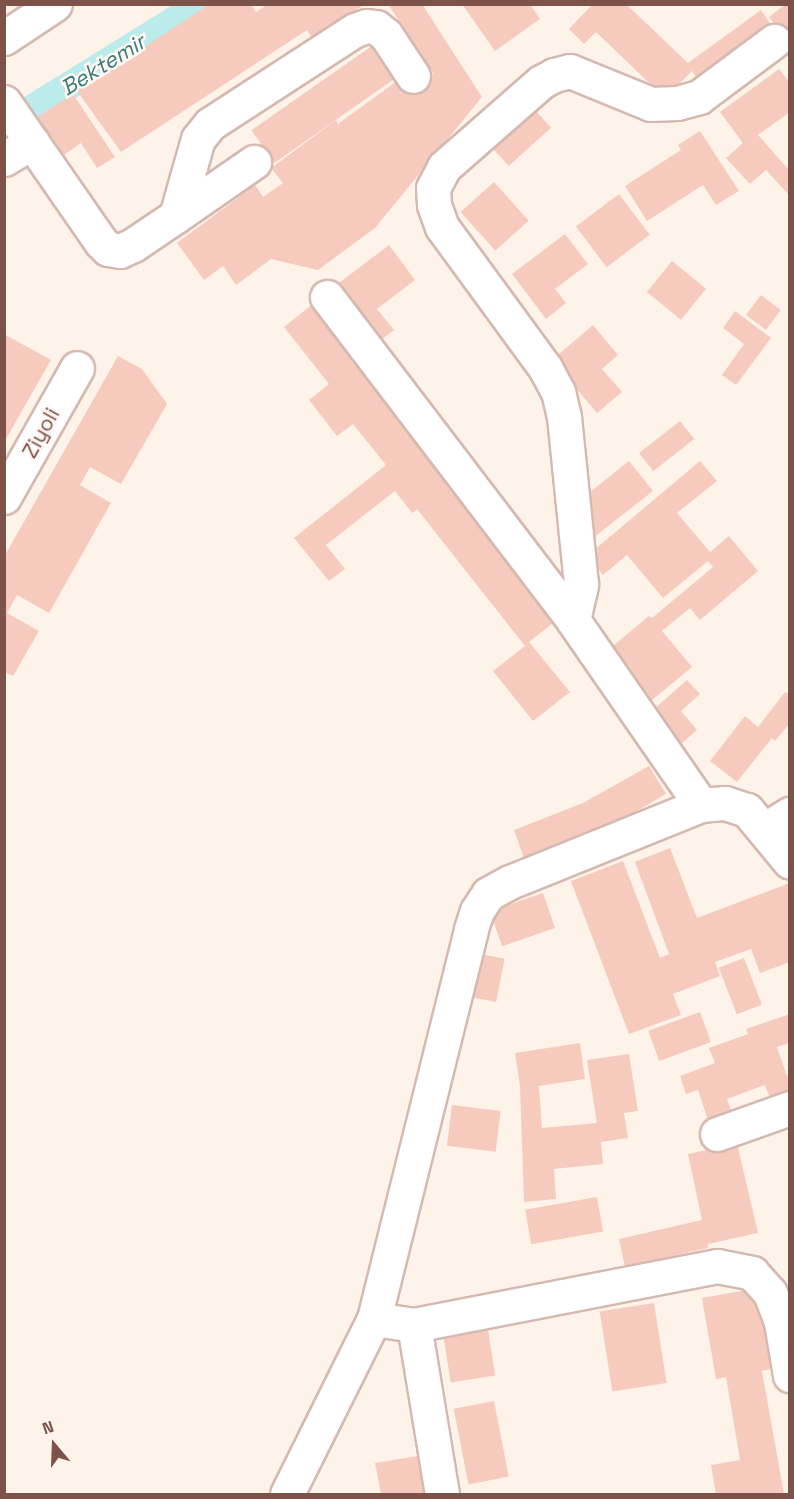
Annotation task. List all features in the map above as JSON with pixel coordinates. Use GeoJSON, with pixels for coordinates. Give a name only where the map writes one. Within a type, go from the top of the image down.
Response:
{"type":"FeatureCollection","features":[{"type":"Feature","properties":{"kind":"street"},"geometry":{"type":"LineString","coordinates":[[4,38],[55,4]]}},
{"type":"Feature","properties":{"kind":"street"},"geometry":{"type":"LineString","coordinates":[[176,216],[198,139],[210,124],[355,30],[366,26],[376,27],[386,35],[413,76]]}},
{"type":"Feature","properties":{"kind":"street"},"geometry":{"type":"LineString","coordinates":[[573,620],[581,584],[564,417],[558,392],[546,369],[442,227],[434,205],[433,188],[444,167],[541,82],[554,75],[570,71],[651,104],[677,103],[699,97],[774,41]]}},
{"type":"Feature","properties":{"kind":"street"},"geometry":{"type":"LineString","coordinates":[[20,124],[108,249],[120,251],[133,245],[254,162]]}},
{"type":"Feature","properties":{"kind":"street"},"geometry":{"type":"LineString","coordinates":[[4,159],[20,124]]}},
{"type":"Feature","properties":{"kind":"street"},"geometry":{"type":"LineString","coordinates":[[327,297],[573,620],[702,805]]}},
{"type":"Feature","properties":{"kind":"street","name":"Ziyoli"},"geometry":{"type":"LineString","coordinates":[[4,497],[77,368]]}},
{"type":"Feature","properties":{"kind":"street"},"geometry":{"type":"LineString","coordinates":[[287,1494],[374,1319],[477,911],[488,894],[510,882],[702,805],[725,803],[777,822],[789,862]]}},
{"type":"Feature","properties":{"kind":"street"},"geometry":{"type":"LineString","coordinates":[[717,1134],[789,1108]]}},
{"type":"Feature","properties":{"kind":"street"},"geometry":{"type":"LineString","coordinates":[[374,1319],[414,1325],[717,1266],[752,1273],[770,1293],[781,1322],[789,1375]]}},
{"type":"Feature","properties":{"kind":"street"},"geometry":{"type":"LineString","coordinates":[[414,1325],[442,1494]]}},
{"type":"Feature","properties":{"kind":"building"},"geometry":{"type":"Polygon","coordinates":[[[210,4],[251,4],[256,12],[268,4],[365,4],[312,38],[307,30],[121,152],[77,91],[210,4]]]}},
{"type":"Feature","properties":{"kind":"building"},"geometry":{"type":"Polygon","coordinates":[[[388,4],[422,4],[482,97],[375,228],[318,270],[271,259],[236,285],[223,266],[204,280],[177,243],[255,185],[263,197],[283,183],[271,168],[336,120],[338,124],[401,78],[409,90],[433,73],[388,4]]]}},
{"type":"Feature","properties":{"kind":"building"},"geometry":{"type":"Polygon","coordinates":[[[462,4],[530,4],[540,19],[495,51],[462,4]]]}},
{"type":"Feature","properties":{"kind":"building"},"geometry":{"type":"Polygon","coordinates":[[[593,4],[626,4],[688,63],[761,10],[774,29],[700,83],[692,71],[665,98],[596,32],[584,44],[569,29],[593,4]]]}},
{"type":"Feature","properties":{"kind":"building"},"geometry":{"type":"Polygon","coordinates":[[[786,4],[790,4],[790,36],[785,39],[769,17],[786,4]]]}},
{"type":"Feature","properties":{"kind":"building"},"geometry":{"type":"Polygon","coordinates":[[[376,43],[399,76],[274,163],[251,130],[376,43]]]}},
{"type":"Feature","properties":{"kind":"building"},"geometry":{"type":"Polygon","coordinates":[[[779,69],[790,83],[790,112],[758,135],[790,171],[790,196],[766,170],[750,184],[726,158],[743,143],[720,112],[779,69]]]}},
{"type":"Feature","properties":{"kind":"building"},"geometry":{"type":"Polygon","coordinates":[[[73,94],[115,157],[97,168],[81,143],[57,160],[31,121],[73,94]]]}},
{"type":"Feature","properties":{"kind":"building"},"geometry":{"type":"Polygon","coordinates":[[[535,110],[551,128],[509,166],[493,148],[535,110]]]}},
{"type":"Feature","properties":{"kind":"building"},"geometry":{"type":"Polygon","coordinates":[[[700,131],[739,191],[716,205],[703,185],[647,221],[625,186],[681,150],[678,145],[700,131]]]}},
{"type":"Feature","properties":{"kind":"building"},"geometry":{"type":"Polygon","coordinates":[[[494,182],[529,221],[495,251],[461,212],[494,182]]]}},
{"type":"Feature","properties":{"kind":"building"},"geometry":{"type":"Polygon","coordinates":[[[619,194],[650,235],[607,267],[576,226],[619,194]]]}},
{"type":"Feature","properties":{"kind":"building"},"geometry":{"type":"Polygon","coordinates":[[[565,234],[588,264],[555,289],[566,303],[546,319],[512,274],[565,234]]]}},
{"type":"Feature","properties":{"kind":"building"},"geometry":{"type":"Polygon","coordinates":[[[389,245],[415,280],[377,309],[394,330],[378,342],[335,286],[389,245]]]}},
{"type":"Feature","properties":{"kind":"building"},"geometry":{"type":"Polygon","coordinates":[[[672,261],[706,289],[681,320],[647,292],[672,261]]]}},
{"type":"Feature","properties":{"kind":"building"},"geometry":{"type":"Polygon","coordinates":[[[761,295],[781,310],[766,330],[746,315],[761,295]]]}},
{"type":"Feature","properties":{"kind":"building"},"geometry":{"type":"Polygon","coordinates":[[[314,303],[562,616],[529,642],[570,692],[533,721],[493,671],[525,646],[417,509],[412,513],[395,491],[326,545],[345,569],[329,581],[294,538],[386,465],[353,424],[337,436],[309,400],[329,384],[284,327],[314,303]]]}},
{"type":"Feature","properties":{"kind":"building"},"geometry":{"type":"Polygon","coordinates":[[[735,311],[771,338],[736,385],[722,375],[744,344],[723,328],[735,311]]]}},
{"type":"Feature","properties":{"kind":"building"},"geometry":{"type":"Polygon","coordinates":[[[593,325],[618,355],[602,369],[622,392],[597,413],[552,360],[593,325]]]}},
{"type":"Feature","properties":{"kind":"building"},"geometry":{"type":"Polygon","coordinates":[[[4,334],[51,360],[6,439],[4,438],[4,334]]]}},
{"type":"Feature","properties":{"kind":"building"},"geometry":{"type":"Polygon","coordinates":[[[118,356],[142,369],[167,404],[121,484],[90,467],[80,485],[111,503],[49,613],[17,595],[7,613],[39,631],[13,676],[4,672],[4,557],[118,356]]]}},
{"type":"Feature","properties":{"kind":"building"},"geometry":{"type":"Polygon","coordinates":[[[680,421],[694,439],[653,471],[639,453],[680,421]]]}},
{"type":"Feature","properties":{"kind":"building"},"geometry":{"type":"Polygon","coordinates":[[[629,461],[653,491],[589,541],[580,500],[629,461]]]}},
{"type":"Feature","properties":{"kind":"building"},"geometry":{"type":"Polygon","coordinates":[[[700,461],[717,481],[677,513],[710,552],[729,536],[758,571],[700,620],[690,608],[662,631],[692,667],[651,701],[608,650],[649,616],[652,618],[713,567],[708,561],[663,598],[627,555],[603,575],[587,556],[700,461]]]}},
{"type":"Feature","properties":{"kind":"building"},"geometry":{"type":"Polygon","coordinates":[[[687,680],[700,694],[681,711],[697,730],[682,743],[653,710],[687,680]]]}},
{"type":"Feature","properties":{"kind":"building"},"geometry":{"type":"Polygon","coordinates":[[[785,692],[790,695],[790,723],[775,741],[772,738],[737,782],[710,761],[745,716],[758,727],[785,692]]]}},
{"type":"Feature","properties":{"kind":"building"},"geometry":{"type":"Polygon","coordinates":[[[649,766],[666,794],[611,826],[524,858],[514,830],[583,803],[649,766]]]}},
{"type":"Feature","properties":{"kind":"building"},"geometry":{"type":"Polygon","coordinates":[[[670,848],[697,918],[790,883],[790,962],[760,973],[751,949],[715,962],[720,976],[673,994],[681,1015],[629,1034],[571,881],[623,861],[660,958],[669,954],[635,862],[670,848]]]}},
{"type":"Feature","properties":{"kind":"building"},"geometry":{"type":"Polygon","coordinates":[[[543,893],[555,928],[502,946],[490,911],[543,893]]]}},
{"type":"Feature","properties":{"kind":"building"},"geometry":{"type":"Polygon","coordinates":[[[480,954],[505,959],[496,1002],[472,997],[480,954]]]}},
{"type":"Feature","properties":{"kind":"building"},"geometry":{"type":"Polygon","coordinates":[[[744,958],[762,1005],[737,1014],[719,968],[744,958]]]}},
{"type":"Feature","properties":{"kind":"building"},"geometry":{"type":"Polygon","coordinates":[[[700,1012],[711,1042],[659,1061],[648,1031],[700,1012]]]}},
{"type":"Feature","properties":{"kind":"building"},"geometry":{"type":"Polygon","coordinates":[[[790,1014],[790,1043],[777,1047],[787,1076],[790,1075],[790,1103],[774,1109],[765,1085],[727,1099],[733,1115],[709,1123],[698,1090],[686,1094],[680,1076],[715,1063],[709,1048],[748,1034],[746,1029],[790,1014]]]}},
{"type":"Feature","properties":{"kind":"building"},"geometry":{"type":"Polygon","coordinates":[[[580,1043],[585,1079],[539,1086],[542,1128],[597,1123],[587,1060],[629,1054],[638,1111],[624,1113],[628,1138],[601,1142],[603,1164],[554,1169],[556,1199],[524,1202],[520,1086],[515,1053],[580,1043]]]}},
{"type":"Feature","properties":{"kind":"building"},"geometry":{"type":"Polygon","coordinates":[[[452,1105],[501,1111],[496,1152],[447,1146],[452,1105]]]}},
{"type":"Feature","properties":{"kind":"building"},"geometry":{"type":"Polygon","coordinates":[[[737,1143],[758,1233],[708,1244],[708,1248],[625,1267],[619,1239],[702,1220],[688,1154],[737,1143]]]}},
{"type":"Feature","properties":{"kind":"building"},"geometry":{"type":"Polygon","coordinates":[[[597,1197],[603,1231],[531,1244],[525,1210],[597,1197]]]}},
{"type":"Feature","properties":{"kind":"building"},"geometry":{"type":"Polygon","coordinates":[[[758,1288],[771,1369],[762,1371],[784,1494],[716,1494],[711,1465],[740,1460],[726,1377],[716,1379],[702,1298],[758,1288]]]}},
{"type":"Feature","properties":{"kind":"building"},"geometry":{"type":"Polygon","coordinates":[[[654,1303],[667,1383],[612,1392],[600,1312],[654,1303]]]}},
{"type":"Feature","properties":{"kind":"building"},"geometry":{"type":"Polygon","coordinates":[[[488,1330],[495,1375],[451,1382],[444,1337],[488,1330]]]}},
{"type":"Feature","properties":{"kind":"building"},"geometry":{"type":"Polygon","coordinates":[[[494,1401],[509,1477],[468,1484],[454,1409],[494,1401]]]}},
{"type":"Feature","properties":{"kind":"building"},"geometry":{"type":"Polygon","coordinates":[[[424,1455],[431,1494],[381,1494],[375,1463],[424,1455]]]}},
{"type":"Feature","properties":{"kind":"waterway","name":"Bektemir"},"geometry":{"type":"LineString","coordinates":[[4,126],[201,4]]}}]}
